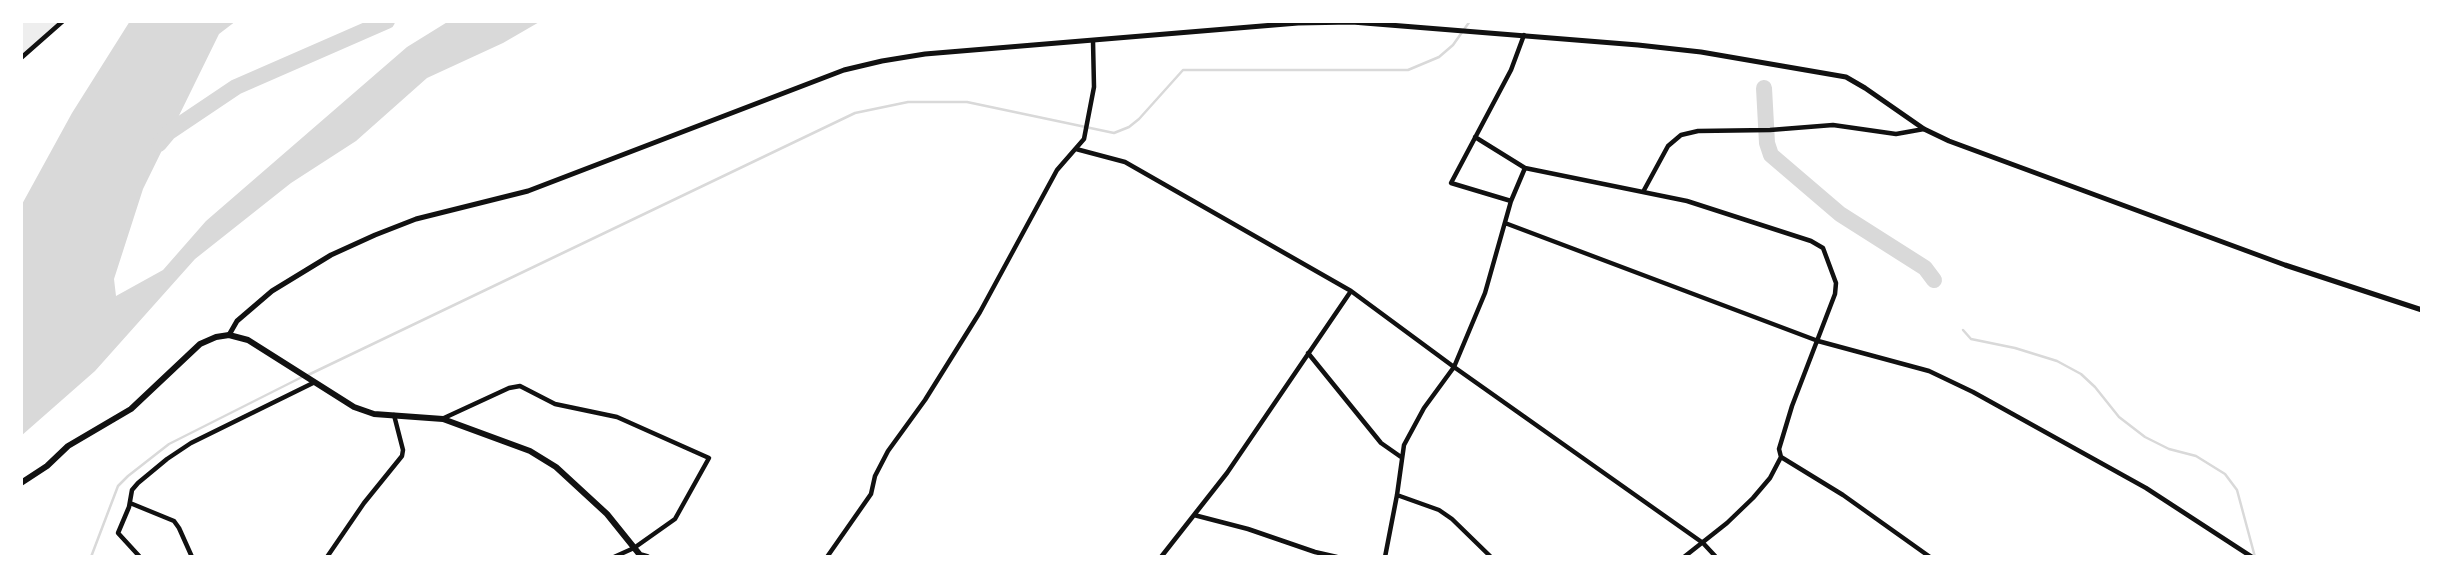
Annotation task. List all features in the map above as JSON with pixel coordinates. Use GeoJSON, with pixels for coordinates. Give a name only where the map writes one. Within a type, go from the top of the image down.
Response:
{"type":"FeatureCollection","features":[{"type":"Feature","properties":{"kind":"main road"},"geometry":{"type":"LineString","coordinates":[[21,483],[47,466],[68,446],[131,409],[200,344],[229,335],[248,340],[354,407],[374,414],[443,419],[530,451],[556,467],[607,514],[643,556]]}},
{"type":"Feature","properties":{"kind":"street"},"geometry":{"type":"LineString","coordinates":[[21,58],[63,21]]}},
{"type":"Feature","properties":{"kind":"street"},"geometry":{"type":"LineString","coordinates":[[229,335],[237,320],[272,291],[331,255],[374,234],[416,219],[528,191],[844,70],[925,54],[1298,23],[1352,22],[1702,52],[1846,77],[1924,129],[1948,141],[2284,265],[2422,310]]}},
{"type":"Feature","properties":{"kind":"street"},"geometry":{"type":"LineString","coordinates":[[1511,201],[1451,183],[1511,70],[1524,36]]}},
{"type":"Feature","properties":{"kind":"street"},"geometry":{"type":"LineString","coordinates":[[827,557],[871,494],[875,476],[888,451],[925,400],[980,312],[1057,170],[1084,139],[1094,87],[1093,41]]}},
{"type":"Feature","properties":{"kind":"street"},"geometry":{"type":"LineString","coordinates":[[1642,192],[1668,146],[1681,135],[1698,131],[1770,130],[1833,125],[1896,135],[1924,129]]}},
{"type":"Feature","properties":{"kind":"street"},"geometry":{"type":"LineString","coordinates":[[1475,138],[1525,168],[1687,201],[1811,241],[1823,248],[1836,288],[1779,449],[1782,457],[1843,495],[1930,557]]}},
{"type":"Feature","properties":{"kind":"street"},"geometry":{"type":"LineString","coordinates":[[1076,149],[1125,162],[1351,291],[1703,543],[1716,557]]}},
{"type":"Feature","properties":{"kind":"street"},"geometry":{"type":"LineString","coordinates":[[1385,557],[1401,457],[1410,430],[1454,367],[1485,293],[1511,201],[1525,168]]}},
{"type":"Feature","properties":{"kind":"street"},"geometry":{"type":"LineString","coordinates":[[1505,223],[1818,341],[1929,371],[1973,392],[2146,488],[2252,557]]}},
{"type":"Feature","properties":{"kind":"street"},"geometry":{"type":"LineString","coordinates":[[1161,557],[1227,473],[1351,291]]}},
{"type":"Feature","properties":{"kind":"street"},"geometry":{"type":"LineString","coordinates":[[1308,354],[1381,443],[1401,457]]}},
{"type":"Feature","properties":{"kind":"street"},"geometry":{"type":"LineString","coordinates":[[140,557],[118,533],[132,491],[138,483],[191,443],[313,383]]}},
{"type":"Feature","properties":{"kind":"street"},"geometry":{"type":"LineString","coordinates":[[443,419],[509,388],[520,386],[555,404],[617,417],[709,458],[675,519],[634,548],[614,557]]}},
{"type":"Feature","properties":{"kind":"street"},"geometry":{"type":"LineString","coordinates":[[327,557],[364,503],[402,456],[403,450],[394,414]]}},
{"type":"Feature","properties":{"kind":"street"},"geometry":{"type":"LineString","coordinates":[[1684,557],[1753,498],[1770,478],[1782,457]]}},
{"type":"Feature","properties":{"kind":"street"},"geometry":{"type":"LineString","coordinates":[[1397,495],[1439,510],[1491,557]]}},
{"type":"Feature","properties":{"kind":"street"},"geometry":{"type":"LineString","coordinates":[[130,503],[174,521],[192,557]]}},
{"type":"Feature","properties":{"kind":"street"},"geometry":{"type":"LineString","coordinates":[[1194,515],[1337,557]]}},
{"type":"Feature","properties":{"kind":"shaded area"},"geometry":{"type":"Polygon","coordinates":[[[21,21],[59,21],[21,56],[21,21]]]}},
{"type":"Feature","properties":{"kind":"shaded area"},"geometry":{"type":"Polygon","coordinates":[[[130,21],[236,21],[219,34],[143,189],[114,279],[116,296],[163,270],[206,221],[407,47],[449,21],[541,21],[503,43],[427,78],[356,141],[291,183],[195,259],[95,371],[21,436],[21,206],[72,113],[130,21]]]}},
{"type":"Feature","properties":{"kind":"waterway"},"geometry":{"type":"LineString","coordinates":[[159,144],[169,132],[236,87],[387,21]]}},
{"type":"Feature","properties":{"kind":"waterway"},"geometry":{"type":"LineString","coordinates":[[308,375],[855,113],[908,102],[967,102],[1114,133],[1139,119],[1183,70],[1408,70],[1439,57],[1453,45],[1470,21]]}},
{"type":"Feature","properties":{"kind":"waterway"},"geometry":{"type":"LineString","coordinates":[[1764,88],[1767,143],[1771,155],[1840,214],[1925,268],[1934,280]]}},
{"type":"Feature","properties":{"kind":"waterway"},"geometry":{"type":"LineString","coordinates":[[1963,330],[1971,339],[2015,348],[2057,361],[2081,374],[2119,417],[2145,437],[2169,449],[2196,456],[2225,474],[2237,490],[2255,557]]}},
{"type":"Feature","properties":{"kind":"waterway"},"geometry":{"type":"LineString","coordinates":[[91,557],[118,486],[128,476],[169,444],[302,377]]}}]}
